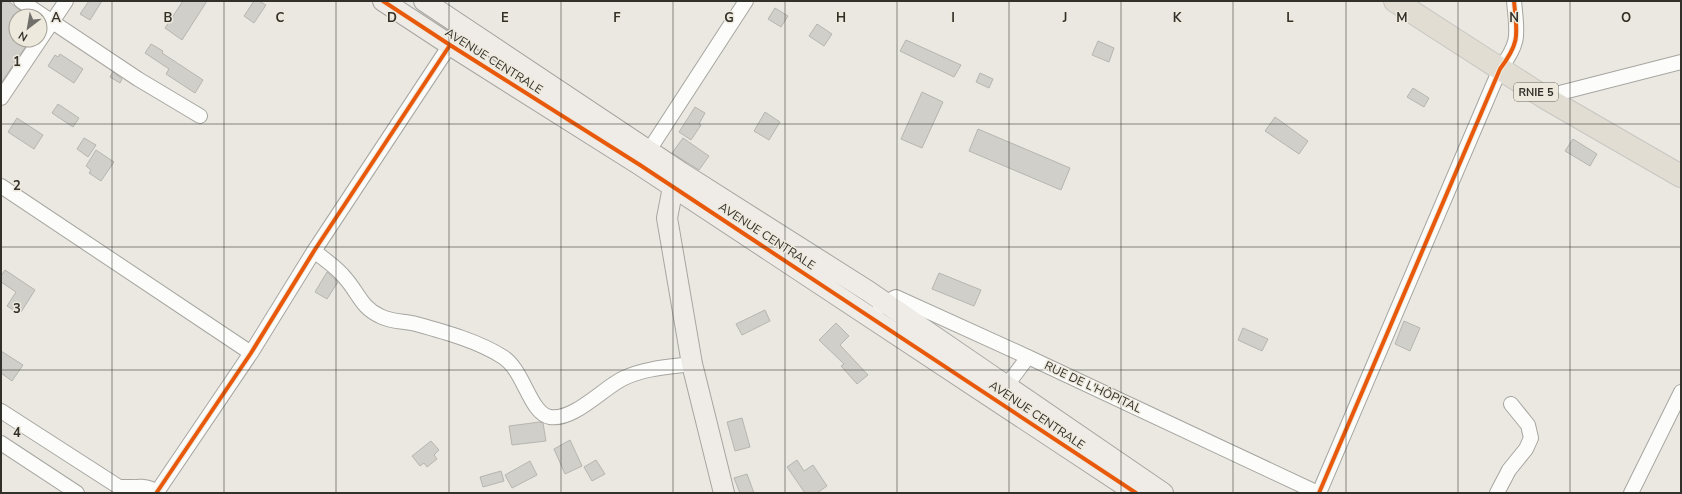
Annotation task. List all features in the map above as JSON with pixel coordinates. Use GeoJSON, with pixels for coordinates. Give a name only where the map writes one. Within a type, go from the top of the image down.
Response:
{"type":"FeatureCollection","features":[{"type":"Feature","properties":{"kind":"main road","name":"RNIE 5"},"geometry":{"type":"LineString","coordinates":[[1395,1],[1544,98],[1681,176]]}},
{"type":"Feature","properties":{"kind":"street"},"geometry":{"type":"LineString","coordinates":[[21,1],[138,79],[200,116]]}},
{"type":"Feature","properties":{"kind":"street"},"geometry":{"type":"LineString","coordinates":[[1,98],[66,1]]}},
{"type":"Feature","properties":{"kind":"street","name":"AVENUE CENTRALE"},"geometry":{"type":"LineString","coordinates":[[384,1],[450,45],[645,158]]}},
{"type":"Feature","properties":{"kind":"street","name":"AVENUE CENTRALE"},"geometry":{"type":"LineString","coordinates":[[424,1],[677,180],[1003,393],[1163,493]]}},
{"type":"Feature","properties":{"kind":"street"},"geometry":{"type":"LineString","coordinates":[[645,158],[746,1]]}},
{"type":"Feature","properties":{"kind":"street"},"geometry":{"type":"LineString","coordinates":[[1318,493],[1500,69],[1516,44],[1517,31],[1514,1]]}},
{"type":"Feature","properties":{"kind":"street"},"geometry":{"type":"LineString","coordinates":[[1,411],[119,487],[127,490],[145,487],[158,492],[251,353],[314,251],[450,45]]}},
{"type":"Feature","properties":{"kind":"street"},"geometry":{"type":"LineString","coordinates":[[1544,98],[1681,62]]}},
{"type":"Feature","properties":{"kind":"street"},"geometry":{"type":"LineString","coordinates":[[677,180],[667,218],[692,364],[724,493]]}},
{"type":"Feature","properties":{"kind":"street"},"geometry":{"type":"LineString","coordinates":[[1,186],[251,353]]}},
{"type":"Feature","properties":{"kind":"street"},"geometry":{"type":"LineString","coordinates":[[314,251],[346,279],[358,298],[369,310],[382,318],[415,324],[468,340],[505,358],[516,368],[541,414],[551,417],[565,415],[581,408],[623,378],[639,372],[692,364]]}},
{"type":"Feature","properties":{"kind":"street","name":"RUE DE L'HÔPITAL"},"geometry":{"type":"LineString","coordinates":[[878,310],[896,297],[1318,493]]}},
{"type":"Feature","properties":{"kind":"street"},"geometry":{"type":"LineString","coordinates":[[1003,393],[1028,357]]}},
{"type":"Feature","properties":{"kind":"street"},"geometry":{"type":"LineString","coordinates":[[1630,493],[1681,392]]}},
{"type":"Feature","properties":{"kind":"street","name":"AVENUE CENTRALE"},"geometry":{"type":"LineString","coordinates":[[1003,393],[1136,493]]}},
{"type":"Feature","properties":{"kind":"street"},"geometry":{"type":"LineString","coordinates":[[1497,493],[1509,470],[1526,449],[1531,438],[1528,425],[1511,404]]}},
{"type":"Feature","properties":{"kind":"street"},"geometry":{"type":"LineString","coordinates":[[1,443],[77,493]]}},
{"type":"Feature","properties":{"kind":"building"},"geometry":{"type":"Polygon","coordinates":[[[3,1],[8,1],[17,8],[8,8],[8,48],[25,48],[1,83],[1,5],[3,1]]]}},
{"type":"Feature","properties":{"kind":"building"},"geometry":{"type":"Polygon","coordinates":[[[89,1],[102,1],[90,20],[80,14],[89,1]]]}},
{"type":"Feature","properties":{"kind":"building"},"geometry":{"type":"Polygon","coordinates":[[[183,1],[207,1],[182,40],[165,28],[183,1]]]}},
{"type":"Feature","properties":{"kind":"building"},"geometry":{"type":"Polygon","coordinates":[[[254,1],[259,1],[266,5],[254,23],[244,16],[254,1]]]}},
{"type":"Feature","properties":{"kind":"building"},"geometry":{"type":"Polygon","coordinates":[[[775,8],[788,16],[781,27],[768,19],[775,8]]]}},
{"type":"Feature","properties":{"kind":"building"},"geometry":{"type":"Polygon","coordinates":[[[817,24],[832,34],[824,46],[809,36],[817,24]]]}},
{"type":"Feature","properties":{"kind":"building"},"geometry":{"type":"Polygon","coordinates":[[[906,40],[961,65],[954,77],[900,51],[906,40]]]}},
{"type":"Feature","properties":{"kind":"building"},"geometry":{"type":"Polygon","coordinates":[[[1098,41],[1114,48],[1109,62],[1092,55],[1098,41]]]}},
{"type":"Feature","properties":{"kind":"building"},"geometry":{"type":"Polygon","coordinates":[[[151,44],[203,80],[195,93],[166,74],[169,69],[145,53],[151,44]]]}},
{"type":"Feature","properties":{"kind":"building"},"geometry":{"type":"Polygon","coordinates":[[[60,54],[83,69],[74,83],[48,66],[55,55],[58,57],[60,54]]]}},
{"type":"Feature","properties":{"kind":"building"},"geometry":{"type":"Polygon","coordinates":[[[113,72],[122,79],[120,83],[110,77],[113,72]]]}},
{"type":"Feature","properties":{"kind":"building"},"geometry":{"type":"Polygon","coordinates":[[[980,73],[993,79],[989,88],[976,82],[980,73]]]}},
{"type":"Feature","properties":{"kind":"building"},"geometry":{"type":"Polygon","coordinates":[[[1413,88],[1429,98],[1424,107],[1407,97],[1413,88]]]}},
{"type":"Feature","properties":{"kind":"building"},"geometry":{"type":"Polygon","coordinates":[[[922,92],[943,102],[922,148],[901,139],[922,92]]]}},
{"type":"Feature","properties":{"kind":"building"},"geometry":{"type":"Polygon","coordinates":[[[58,104],[79,118],[73,127],[52,113],[58,104]]]}},
{"type":"Feature","properties":{"kind":"building"},"geometry":{"type":"Polygon","coordinates":[[[695,107],[705,113],[699,124],[701,125],[691,140],[679,132],[695,107]]]}},
{"type":"Feature","properties":{"kind":"building"},"geometry":{"type":"Polygon","coordinates":[[[765,112],[780,122],[769,140],[754,131],[765,112]]]}},
{"type":"Feature","properties":{"kind":"building"},"geometry":{"type":"Polygon","coordinates":[[[1275,117],[1308,141],[1299,154],[1265,131],[1275,117]]]}},
{"type":"Feature","properties":{"kind":"building"},"geometry":{"type":"Polygon","coordinates":[[[17,118],[43,135],[34,149],[8,132],[17,118]]]}},
{"type":"Feature","properties":{"kind":"building"},"geometry":{"type":"Polygon","coordinates":[[[978,129],[1070,168],[1061,190],[969,151],[978,129]]]}},
{"type":"Feature","properties":{"kind":"building"},"geometry":{"type":"Polygon","coordinates":[[[84,138],[96,145],[88,157],[77,149],[84,138]]]}},
{"type":"Feature","properties":{"kind":"building"},"geometry":{"type":"Polygon","coordinates":[[[683,138],[709,156],[699,170],[672,153],[683,138]]]}},
{"type":"Feature","properties":{"kind":"building"},"geometry":{"type":"Polygon","coordinates":[[[1573,139],[1597,154],[1590,166],[1565,151],[1573,139]]]}},
{"type":"Feature","properties":{"kind":"building"},"geometry":{"type":"Polygon","coordinates":[[[96,150],[114,162],[101,181],[89,173],[91,170],[86,166],[96,150]]]}},
{"type":"Feature","properties":{"kind":"building"},"geometry":{"type":"Polygon","coordinates":[[[5,270],[35,290],[21,312],[17,310],[16,312],[7,306],[16,292],[1,282],[1,276],[5,270]]]}},
{"type":"Feature","properties":{"kind":"building"},"geometry":{"type":"Polygon","coordinates":[[[327,272],[338,282],[327,299],[315,292],[327,272]]]}},
{"type":"Feature","properties":{"kind":"building"},"geometry":{"type":"Polygon","coordinates":[[[939,273],[981,290],[974,306],[932,289],[939,273]]]}},
{"type":"Feature","properties":{"kind":"building"},"geometry":{"type":"Polygon","coordinates":[[[765,310],[770,321],[742,335],[736,324],[765,310]]]}},
{"type":"Feature","properties":{"kind":"building"},"geometry":{"type":"Polygon","coordinates":[[[1404,321],[1420,328],[1410,351],[1395,344],[1404,321]]]}},
{"type":"Feature","properties":{"kind":"building"},"geometry":{"type":"Polygon","coordinates":[[[836,323],[849,336],[840,345],[868,375],[857,384],[841,366],[844,364],[819,340],[836,323]]]}},
{"type":"Feature","properties":{"kind":"building"},"geometry":{"type":"Polygon","coordinates":[[[1243,328],[1268,339],[1262,351],[1238,340],[1243,328]]]}},
{"type":"Feature","properties":{"kind":"building"},"geometry":{"type":"Polygon","coordinates":[[[1,351],[23,365],[12,381],[1,373],[1,351]]]}},
{"type":"Feature","properties":{"kind":"building"},"geometry":{"type":"Polygon","coordinates":[[[742,418],[750,447],[735,451],[727,422],[742,418]]]}},
{"type":"Feature","properties":{"kind":"building"},"geometry":{"type":"Polygon","coordinates":[[[540,422],[543,423],[546,441],[512,445],[509,426],[540,422]]]}},
{"type":"Feature","properties":{"kind":"building"},"geometry":{"type":"Polygon","coordinates":[[[570,440],[582,466],[565,474],[554,449],[570,440]]]}},
{"type":"Feature","properties":{"kind":"building"},"geometry":{"type":"Polygon","coordinates":[[[431,441],[439,450],[434,455],[437,459],[427,467],[424,463],[420,466],[412,456],[431,441]]]}},
{"type":"Feature","properties":{"kind":"building"},"geometry":{"type":"Polygon","coordinates":[[[596,460],[605,474],[592,481],[584,467],[596,460]]]}},
{"type":"Feature","properties":{"kind":"building"},"geometry":{"type":"Polygon","coordinates":[[[797,460],[804,471],[813,465],[827,486],[817,493],[805,493],[787,467],[797,460]]]}},
{"type":"Feature","properties":{"kind":"building"},"geometry":{"type":"Polygon","coordinates":[[[530,461],[537,475],[512,488],[505,475],[530,461]]]}},
{"type":"Feature","properties":{"kind":"building"},"geometry":{"type":"Polygon","coordinates":[[[501,471],[504,481],[483,487],[480,477],[501,471]]]}},
{"type":"Feature","properties":{"kind":"building"},"geometry":{"type":"Polygon","coordinates":[[[747,474],[754,493],[740,493],[734,478],[747,474]]]}},
{"type":"Feature","properties":{"kind":"cycle path"},"geometry":{"type":"LineString","coordinates":[[383,1],[640,165],[1136,493]]}},
{"type":"Feature","properties":{"kind":"cycle path"},"geometry":{"type":"LineString","coordinates":[[1319,493],[1500,69],[1507,59],[1514,44],[1516,37],[1514,1]]}},
{"type":"Feature","properties":{"kind":"cycle path"},"geometry":{"type":"LineString","coordinates":[[157,492],[251,353],[314,251],[450,45]]}}]}
